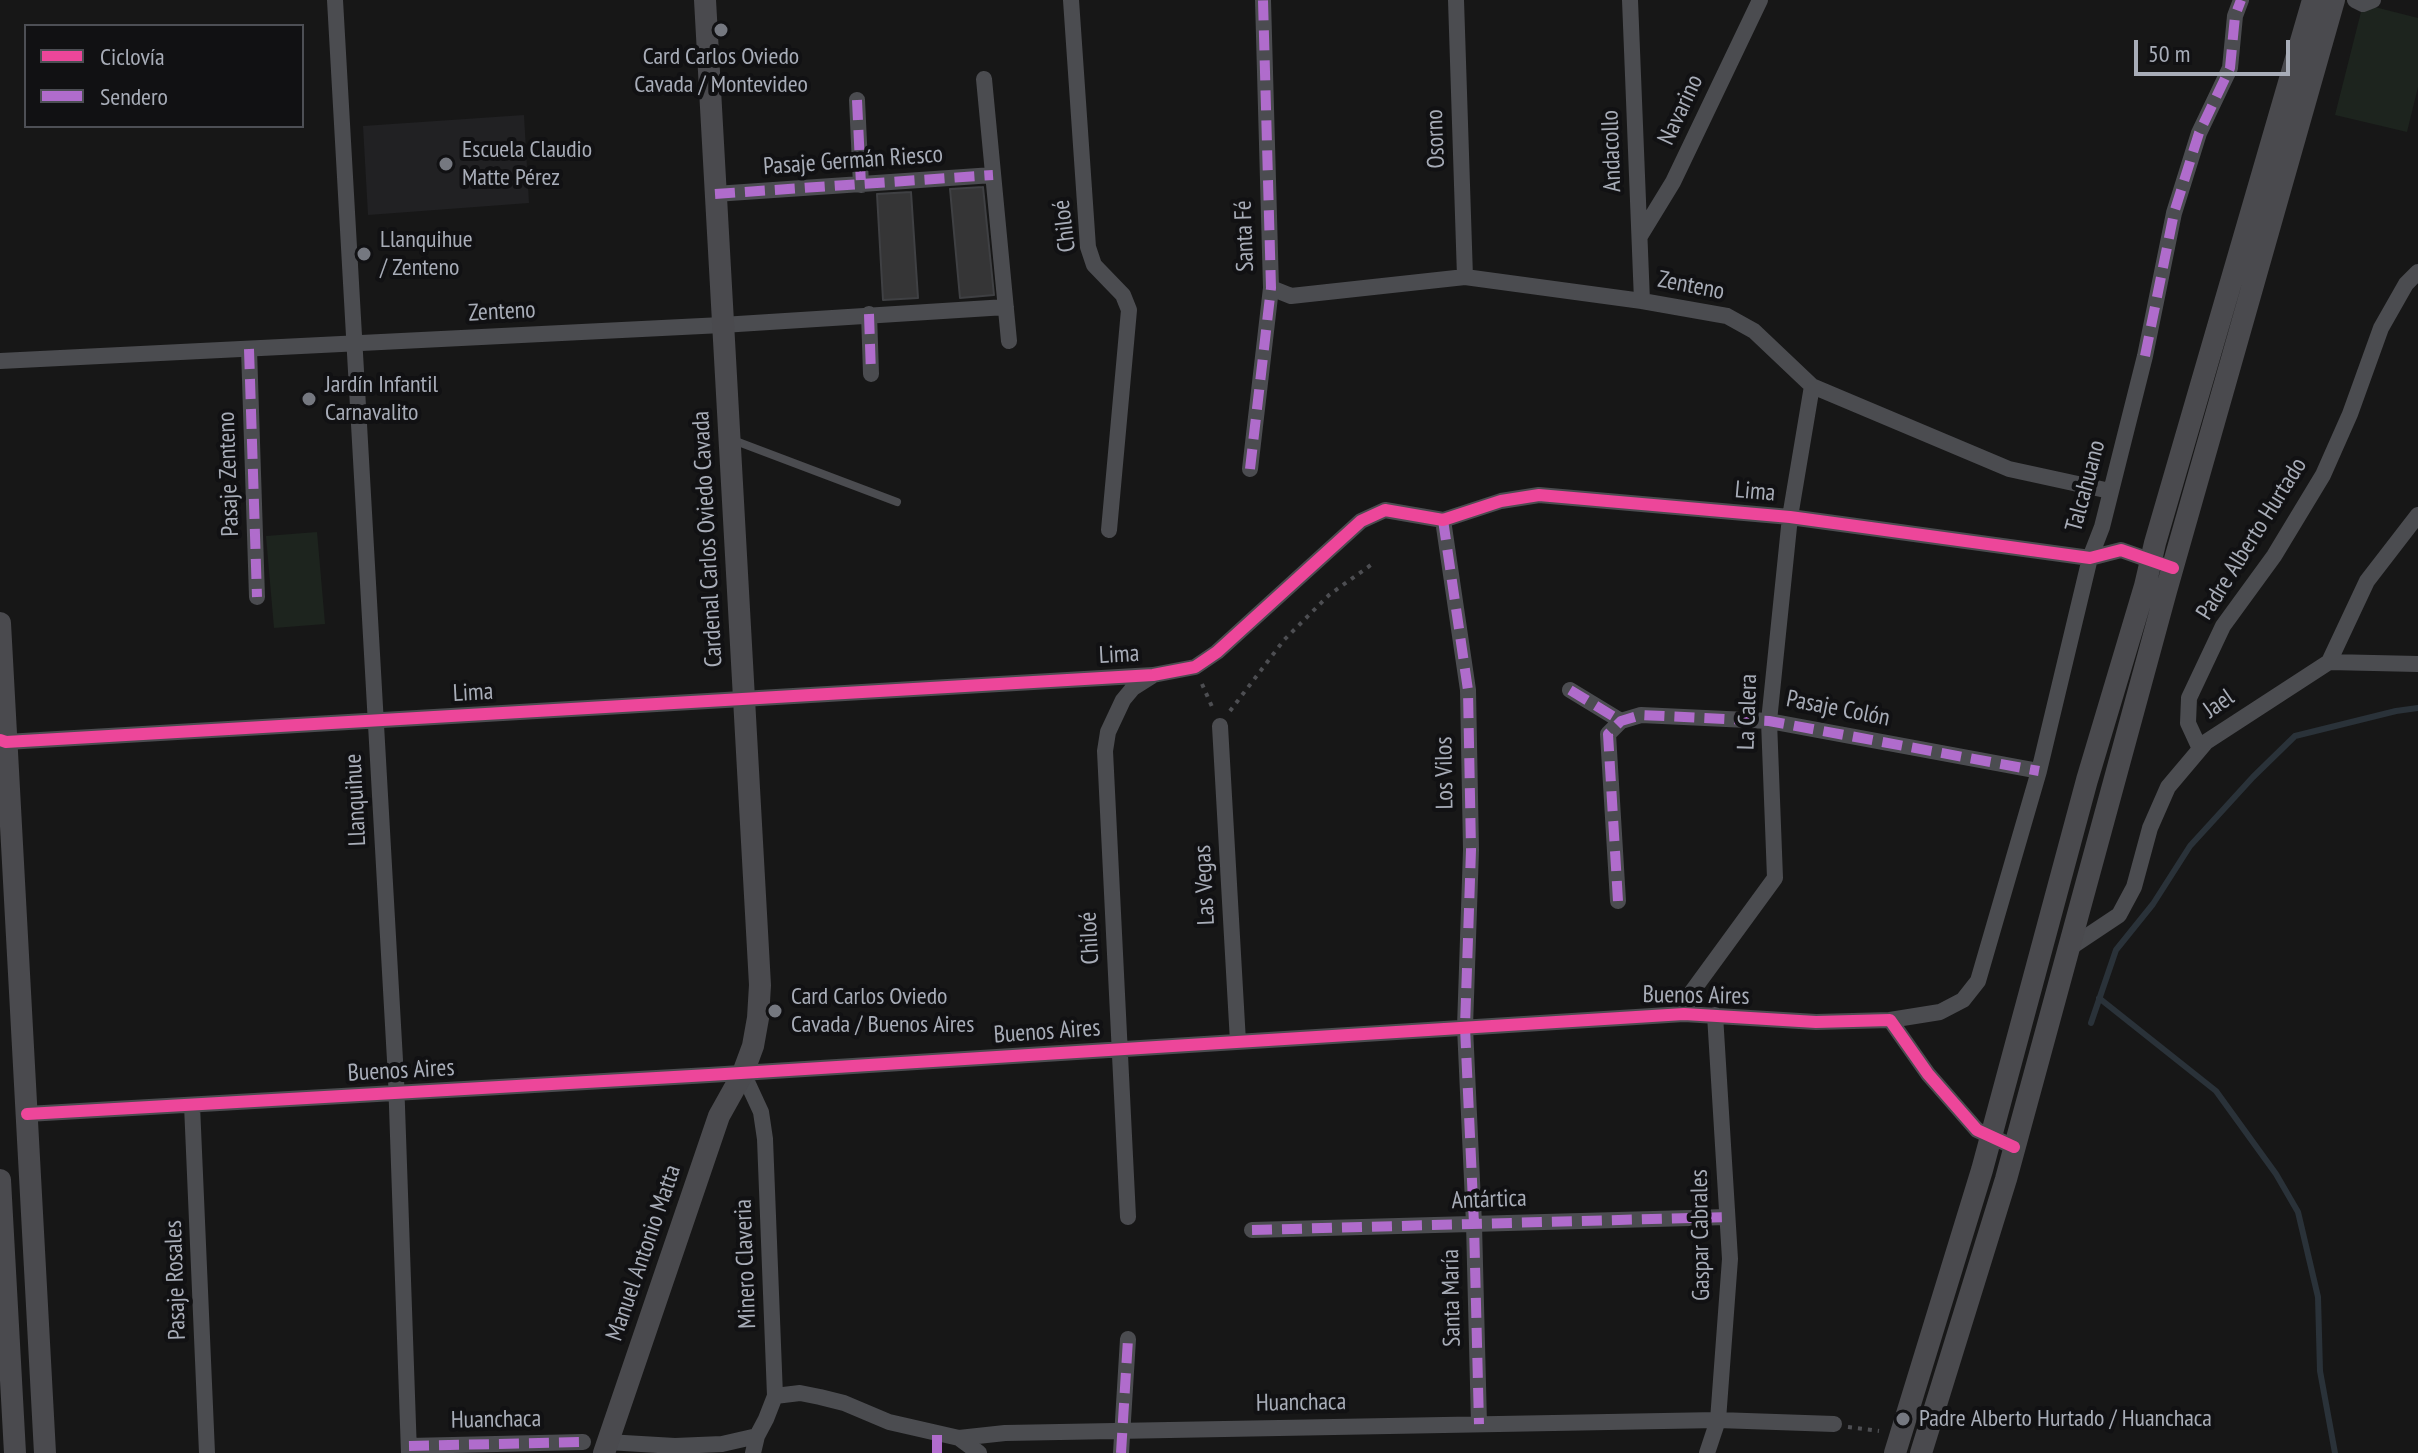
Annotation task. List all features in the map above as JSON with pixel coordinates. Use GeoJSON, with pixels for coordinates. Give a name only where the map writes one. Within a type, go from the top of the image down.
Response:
{"type":"FeatureCollection","features":[{"type":"Feature","properties":{"kind":"main road","name":"Cardenal Carlos Oviedo Cavada"},"geometry":{"type":"LineString","coordinates":[[705,0],[760,985],[753,1046],[743,1073]]}},
{"type":"Feature","properties":{"kind":"main road"},"geometry":{"type":"LineString","coordinates":[[1921,1453],[2071,947],[2162,564],[2253,244],[2313,0]]}},
{"type":"Feature","properties":{"kind":"main road"},"geometry":{"type":"LineString","coordinates":[[2253,244],[2334,0]]}},
{"type":"Feature","properties":{"kind":"main road"},"geometry":{"type":"LineString","coordinates":[[1898,1444],[1990,1138],[2087,780],[2162,564]]}},
{"type":"Feature","properties":{"kind":"main road"},"geometry":{"type":"LineString","coordinates":[[0,623],[3,741],[45,1453]]}},
{"type":"Feature","properties":{"kind":"main road","name":"Manuel Antonio Matta"},"geometry":{"type":"LineString","coordinates":[[606,1447],[719,1116],[743,1073]]}},
{"type":"Feature","properties":{"kind":"main road"},"geometry":{"type":"LineString","coordinates":[[0,1180],[15,1453]]}},
{"type":"Feature","properties":{"kind":"street","name":"Llanquihue"},"geometry":{"type":"LineString","coordinates":[[335,0],[397,1093],[409,1450]]}},
{"type":"Feature","properties":{"kind":"street","name":"Chiloé"},"geometry":{"type":"LineString","coordinates":[[1071,0],[1088,247],[1094,265],[1123,295],[1129,310],[1109,530]]}},
{"type":"Feature","properties":{"kind":"street","name":"Santa Fé"},"geometry":{"type":"LineString","coordinates":[[1250,469],[1271,288],[1263,0]]}},
{"type":"Feature","properties":{"kind":"street","name":"Osorno"},"geometry":{"type":"LineString","coordinates":[[1456,0],[1465,277]]}},
{"type":"Feature","properties":{"kind":"street","name":"Andacollo"},"geometry":{"type":"LineString","coordinates":[[1630,0],[1642,301]]}},
{"type":"Feature","properties":{"kind":"street","name":"Navarino"},"geometry":{"type":"LineString","coordinates":[[1639,237],[1673,182],[1760,0]]}},
{"type":"Feature","properties":{"kind":"street","name":"Talcahuano"},"geometry":{"type":"LineString","coordinates":[[1890,1020],[1940,1012],[1963,1000],[1978,981],[2039,771],[2090,558],[2102,527],[2145,356],[2174,213],[2199,133],[2230,68],[2235,16],[2241,0]]}},
{"type":"Feature","properties":{"kind":"street"},"geometry":{"type":"LineString","coordinates":[[2355,0],[2363,4],[2373,0]]}},
{"type":"Feature","properties":{"kind":"street"},"geometry":{"type":"LineString","coordinates":[[984,79],[1009,341]]}},
{"type":"Feature","properties":{"kind":"street"},"geometry":{"type":"LineString","coordinates":[[857,100],[861,185]]}},
{"type":"Feature","properties":{"kind":"street","name":"Pasaje Germán Riesco"},"geometry":{"type":"LineString","coordinates":[[715,194],[993,175]]}},
{"type":"Feature","properties":{"kind":"street","name":"Padre Alberto Hurtado"},"geometry":{"type":"LineString","coordinates":[[2200,749],[2188,723],[2189,698],[2223,626],[2274,556],[2323,475],[2350,414],[2381,328],[2406,284],[2418,272]]}},
{"type":"Feature","properties":{"kind":"street","name":"Zenteno"},"geometry":{"type":"LineString","coordinates":[[1271,288],[1291,296],[1465,277],[1727,316],[1754,331],[1812,386],[2009,469],[2110,491]]}},
{"type":"Feature","properties":{"kind":"street","name":"Zenteno"},"geometry":{"type":"LineString","coordinates":[[0,361],[722,325],[1006,307]]}},
{"type":"Feature","properties":{"kind":"street"},"geometry":{"type":"LineString","coordinates":[[869,314],[871,374]]}},
{"type":"Feature","properties":{"kind":"street","name":"Pasaje Zenteno"},"geometry":{"type":"LineString","coordinates":[[249,349],[257,597]]}},
{"type":"Feature","properties":{"kind":"street","name":"La Calera"},"geometry":{"type":"LineString","coordinates":[[1684,1014],[1691,993],[1775,878],[1769,721],[1790,517],[1812,386]]}},
{"type":"Feature","properties":{"kind":"street","name":"Lima"},"geometry":{"type":"LineString","coordinates":[[3,741],[1153,675],[1195,667],[1217,652],[1361,521],[1385,510],[1443,520],[1501,501],[1539,495],[1790,517],[2090,558],[2121,550]]}},
{"type":"Feature","properties":{"kind":"street"},"geometry":{"type":"LineString","coordinates":[[2418,515],[2367,581],[2329,662],[2418,664]]}},
{"type":"Feature","properties":{"kind":"street","name":"Los Vilos"},"geometry":{"type":"LineString","coordinates":[[1443,520],[1468,690],[1471,850],[1465,1027]]}},
{"type":"Feature","properties":{"kind":"street"},"geometry":{"type":"LineString","coordinates":[[2102,527],[2121,550],[2162,564]]}},
{"type":"Feature","properties":{"kind":"street","name":"Jael"},"geometry":{"type":"LineString","coordinates":[[2071,947],[2119,915],[2134,887],[2150,828],[2168,787],[2200,749],[2257,707],[2329,662]]}},
{"type":"Feature","properties":{"kind":"street","name":"Chiloé"},"geometry":{"type":"LineString","coordinates":[[1128,1217],[1105,751],[1108,732],[1123,700],[1133,688],[1153,675]]}},
{"type":"Feature","properties":{"kind":"street"},"geometry":{"type":"LineString","coordinates":[[1570,690],[1621,721],[1608,734],[1618,901]]}},
{"type":"Feature","properties":{"kind":"street","name":"Pasaje Colón"},"geometry":{"type":"LineString","coordinates":[[1621,721],[1641,715],[1769,721],[2039,771]]}},
{"type":"Feature","properties":{"kind":"street","name":"Las Vegas"},"geometry":{"type":"LineString","coordinates":[[1220,726],[1238,1042]]}},
{"type":"Feature","properties":{"kind":"street","name":"Buenos Aires"},"geometry":{"type":"LineString","coordinates":[[27,1114],[1684,1014],[1816,1022],[1890,1020]]}},
{"type":"Feature","properties":{"kind":"street","name":"Gaspar Cabrales"},"geometry":{"type":"LineString","coordinates":[[1707,1453],[1718,1420],[1730,1259],[1715,1015]]}},
{"type":"Feature","properties":{"kind":"street"},"geometry":{"type":"LineString","coordinates":[[1890,1020],[1928,1074],[1977,1130],[2014,1147]]}},
{"type":"Feature","properties":{"kind":"street","name":"Santa María"},"geometry":{"type":"LineString","coordinates":[[1465,1027],[1479,1424]]}},
{"type":"Feature","properties":{"kind":"street","name":"Minero Claveria"},"geometry":{"type":"LineString","coordinates":[[743,1073],[761,1112],[765,1139],[775,1396],[753,1453]]}},
{"type":"Feature","properties":{"kind":"street","name":"Pasaje Rosales"},"geometry":{"type":"LineString","coordinates":[[192,1105],[207,1453]]}},
{"type":"Feature","properties":{"kind":"street","name":"Antártica"},"geometry":{"type":"LineString","coordinates":[[1252,1230],[1727,1217]]}},
{"type":"Feature","properties":{"kind":"street"},"geometry":{"type":"LineString","coordinates":[[1121,1453],[1128,1339]]}},
{"type":"Feature","properties":{"kind":"street","name":"Huanchaca"},"geometry":{"type":"LineString","coordinates":[[775,1396],[800,1393],[820,1397],[844,1403],[889,1422],[959,1438],[1005,1433],[1124,1430],[1718,1420],[1834,1424]]}},
{"type":"Feature","properties":{"kind":"street"},"geometry":{"type":"LineString","coordinates":[[937,1435],[937,1453]]}},
{"type":"Feature","properties":{"kind":"street"},"geometry":{"type":"LineString","coordinates":[[606,1447],[722,1444],[757,1436]]}},
{"type":"Feature","properties":{"kind":"street"},"geometry":{"type":"LineString","coordinates":[[959,1438],[979,1453]]}},
{"type":"Feature","properties":{"kind":"street","name":"Huanchaca"},"geometry":{"type":"LineString","coordinates":[[409,1450],[583,1442]]}},
{"type":"Feature","properties":{"kind":"lane"},"geometry":{"type":"LineString","coordinates":[[728,438],[897,502]]}},
{"type":"Feature","properties":{"kind":"path"},"geometry":{"type":"LineString","coordinates":[[1220,726],[1284,640],[1329,595],[1375,562]]}},
{"type":"Feature","properties":{"kind":"path"},"geometry":{"type":"LineString","coordinates":[[1195,667],[1220,726]]}},
{"type":"Feature","properties":{"kind":"path"},"geometry":{"type":"LineString","coordinates":[[1834,1424],[1868,1432],[1887,1431],[1898,1444]]}},
{"type":"Feature","properties":{"kind":"shaded area"},"geometry":{"type":"Polygon","coordinates":[[[2363,4],[2418,18],[2418,87],[2407,132],[2335,115],[2363,4]]]}},
{"type":"Feature","properties":{"kind":"shaded area","name":"Escuela Claudio Matte Pérez"},"geometry":{"type":"Polygon","coordinates":[[[524,115],[529,203],[368,215],[363,126],[524,115]]]}},
{"type":"Feature","properties":{"kind":"shaded area"},"geometry":{"type":"Polygon","coordinates":[[[317,532],[325,624],[274,628],[266,536],[317,532]]]}},
{"type":"Feature","properties":{"kind":"building"},"geometry":{"type":"Polygon","coordinates":[[[983,187],[994,295],[960,298],[950,189],[983,187]]]}},
{"type":"Feature","properties":{"kind":"building"},"geometry":{"type":"Polygon","coordinates":[[[911,192],[918,298],[883,300],[877,194],[911,192]]]}},
{"type":"Feature","properties":{"kind":"waterway"},"geometry":{"type":"LineString","coordinates":[[2091,1023],[2116,950],[2153,904],[2190,846],[2295,736],[2418,708]]}},
{"type":"Feature","properties":{"kind":"waterway"},"geometry":{"type":"LineString","coordinates":[[2099,998],[2216,1091],[2276,1174],[2298,1212],[2318,1297],[2320,1371],[2335,1453]]}},
{"type":"Feature","properties":{"kind":"marked path"},"geometry":{"type":"LineString","coordinates":[[1250,469],[1271,288],[1263,0]]}},
{"type":"Feature","properties":{"kind":"marked path"},"geometry":{"type":"LineString","coordinates":[[2145,356],[2174,213],[2199,133],[2230,68],[2235,16],[2241,0]]}},
{"type":"Feature","properties":{"kind":"marked path"},"geometry":{"type":"LineString","coordinates":[[857,100],[861,185]]}},
{"type":"Feature","properties":{"kind":"marked path"},"geometry":{"type":"LineString","coordinates":[[715,194],[993,175]]}},
{"type":"Feature","properties":{"kind":"marked path"},"geometry":{"type":"LineString","coordinates":[[869,314],[871,374]]}},
{"type":"Feature","properties":{"kind":"marked path"},"geometry":{"type":"LineString","coordinates":[[249,349],[257,597]]}},
{"type":"Feature","properties":{"kind":"marked path"},"geometry":{"type":"LineString","coordinates":[[1443,520],[1468,690],[1471,850],[1465,1027],[1479,1424]]}},
{"type":"Feature","properties":{"kind":"marked path"},"geometry":{"type":"LineString","coordinates":[[1570,690],[1621,721]]}},
{"type":"Feature","properties":{"kind":"marked path"},"geometry":{"type":"LineString","coordinates":[[1618,901],[1608,734],[1621,721],[1641,715],[1769,721],[2039,771]]}},
{"type":"Feature","properties":{"kind":"marked path"},"geometry":{"type":"LineString","coordinates":[[1252,1230],[1727,1217]]}},
{"type":"Feature","properties":{"kind":"marked path"},"geometry":{"type":"LineString","coordinates":[[1121,1453],[1128,1339]]}},
{"type":"Feature","properties":{"kind":"marked path"},"geometry":{"type":"LineString","coordinates":[[937,1435],[937,1453]]}},
{"type":"Feature","properties":{"kind":"marked path"},"geometry":{"type":"LineString","coordinates":[[409,1446],[583,1442]]}},
{"type":"Feature","properties":{"kind":"cycle path"},"geometry":{"type":"LineString","coordinates":[[0,740],[1153,675],[1195,667],[1217,652],[1361,521],[1385,510],[1443,520],[1501,501],[1539,495],[1790,517],[2090,558],[2121,550],[2173,568]]}},
{"type":"Feature","properties":{"kind":"cycle path"},"geometry":{"type":"LineString","coordinates":[[27,1114],[1684,1014],[1816,1022],[1890,1020],[1928,1074],[1977,1130],[2014,1147]]}},
{"type":"Feature","properties":{"kind":"place","name":"Card Carlos Oviedo Cavada / Montevideo"},"geometry":{"type":"Point","coordinates":[721,30]}},
{"type":"Feature","properties":{"kind":"place","name":"Escuela Claudio Matte Pérez"},"geometry":{"type":"Point","coordinates":[446,164]}},
{"type":"Feature","properties":{"kind":"place","name":"Llanquihue / Zenteno"},"geometry":{"type":"Point","coordinates":[364,254]}},
{"type":"Feature","properties":{"kind":"place","name":"Jardín Infantil Carnavalito"},"geometry":{"type":"Point","coordinates":[309,399]}},
{"type":"Feature","properties":{"kind":"place","name":"Card Carlos Oviedo Cavada / Buenos Aires"},"geometry":{"type":"Point","coordinates":[775,1011]}},
{"type":"Feature","properties":{"kind":"place","name":"Padre Alberto Hurtado / Huanchaca"},"geometry":{"type":"Point","coordinates":[1903,1419]}}]}
